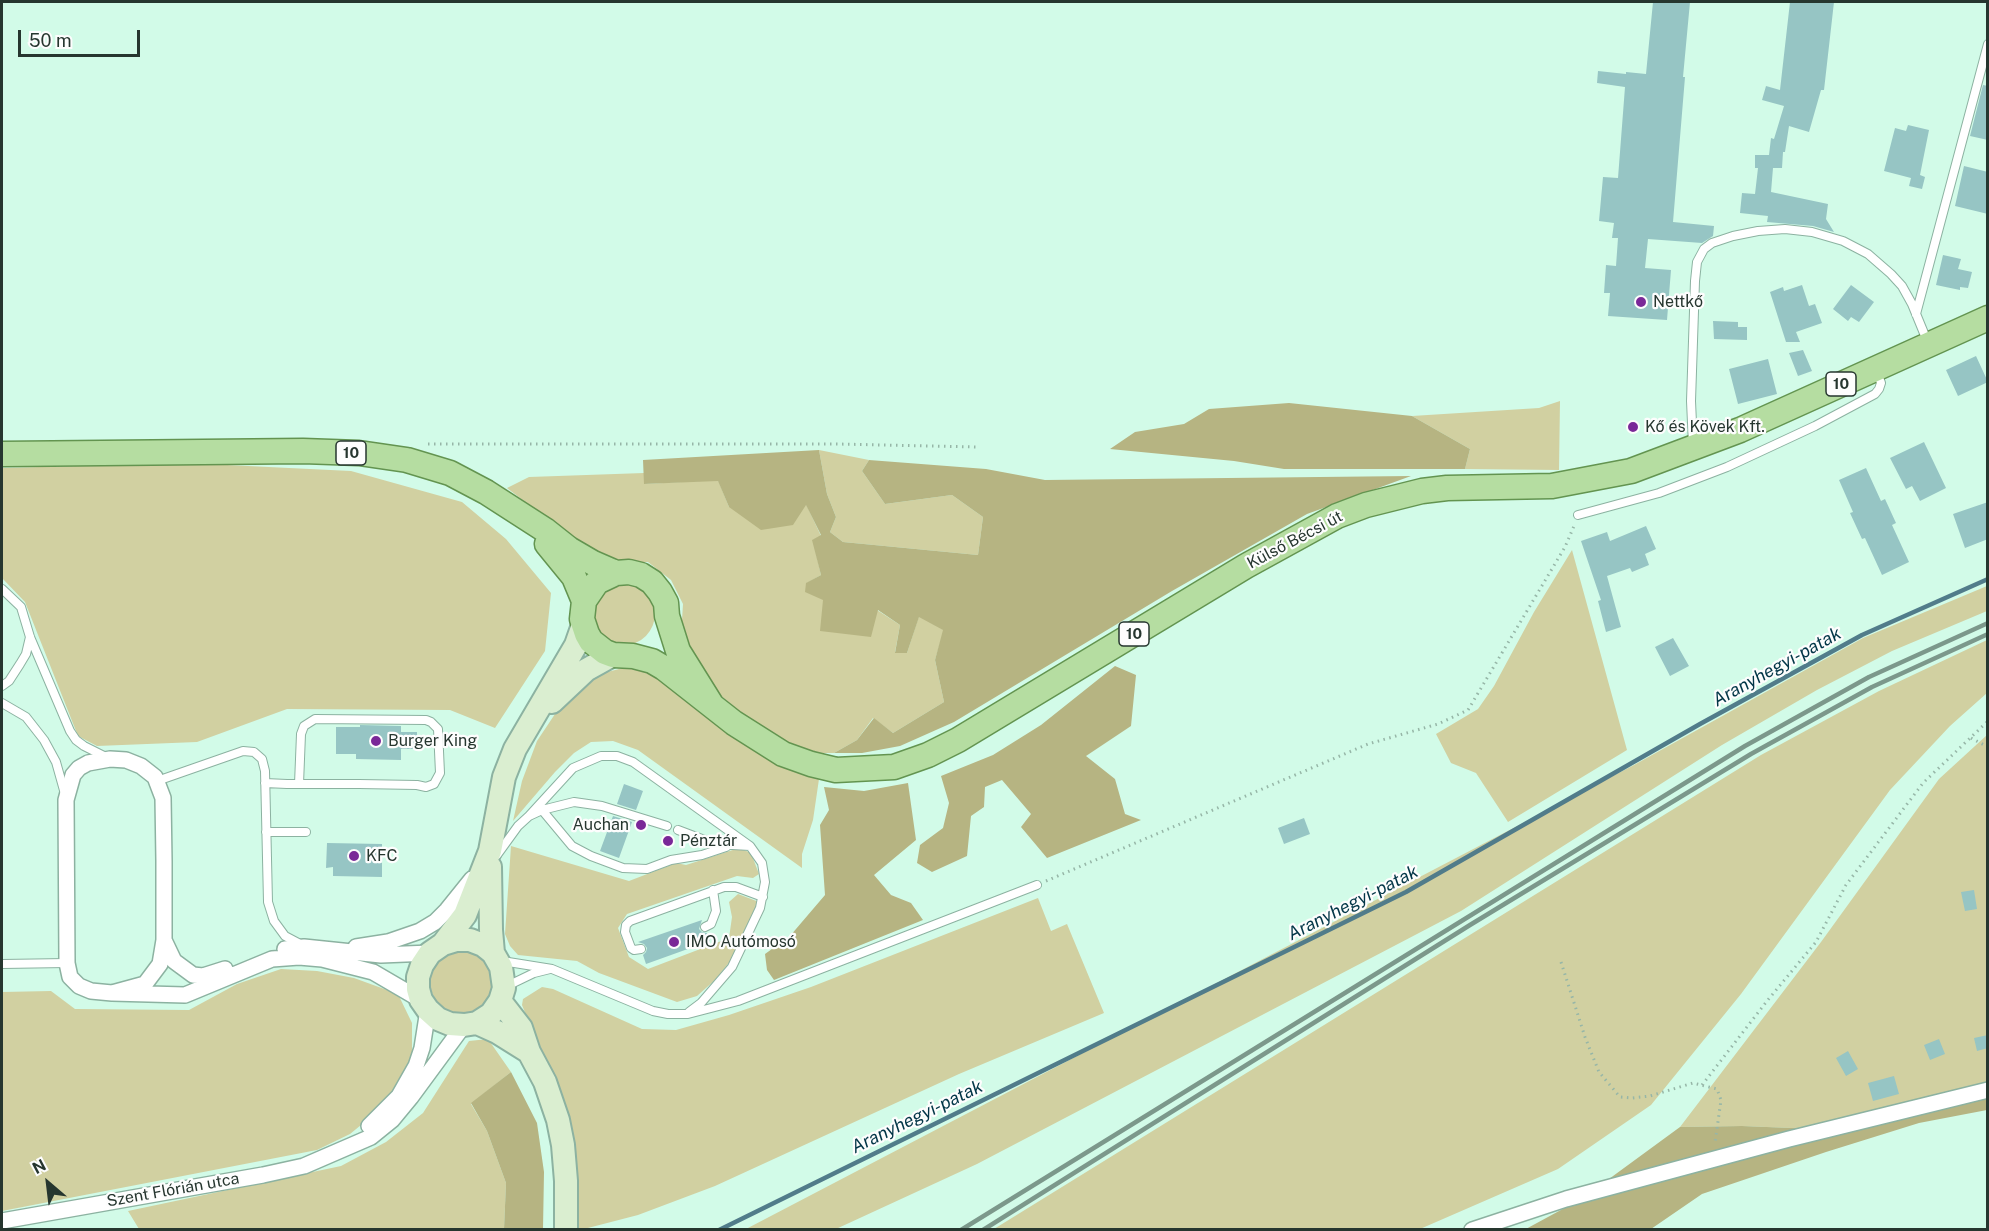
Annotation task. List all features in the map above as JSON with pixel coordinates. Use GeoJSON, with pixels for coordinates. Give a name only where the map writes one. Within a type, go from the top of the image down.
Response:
{"type":"FeatureCollection","features":[{"type":"Feature","properties":{"kind":"main road","name":"Külső Bécsi út"},"geometry":{"type":"LineString","coordinates":[[711,704],[734,723],[783,754],[811,764],[836,770],[894,766],[928,755],[958,740],[1246,566],[1313,527],[1337,516],[1366,505],[1422,491],[1447,488],[1530,488],[1584,481],[1631,471],[1693,449],[1988,318]]}},
{"type":"Feature","properties":{"kind":"main road","name":"10"},"geometry":{"type":"LineString","coordinates":[[2,454],[273,451],[359,453],[407,460],[450,473],[486,492],[593,564],[616,573],[629,572],[642,575],[652,582],[666,603],[667,616],[678,651],[711,704]]}},
{"type":"Feature","properties":{"kind":"main road","name":"10"},"geometry":{"type":"LineString","coordinates":[[519,514],[564,562],[574,577],[584,601],[583,626],[597,647],[623,656],[652,661],[711,704]]}},
{"type":"Feature","properties":{"kind":"main road"},"geometry":{"type":"LineString","coordinates":[[584,601],[597,582],[616,573]]}},
{"type":"Feature","properties":{"kind":"main road"},"geometry":{"type":"LineString","coordinates":[[623,656],[646,651],[657,642],[664,630],[667,616]]}},
{"type":"Feature","properties":{"kind":"street"},"geometry":{"type":"LineString","coordinates":[[470,1024],[491,1014],[502,994],[504,975],[496,957],[491,930],[490,860],[504,777],[515,749],[576,645],[583,626]]}},
{"type":"Feature","properties":{"kind":"street"},"geometry":{"type":"LineString","coordinates":[[529,724],[586,670],[623,656]]}},
{"type":"Feature","properties":{"kind":"street"},"geometry":{"type":"LineString","coordinates":[[112,993],[146,984],[160,964],[164,940],[163,798],[155,777],[141,766],[126,760],[110,759],[88,763],[79,768],[73,775],[66,800],[67,963],[70,977],[79,986],[91,991],[112,993],[186,995],[272,960],[298,957],[322,959],[373,972],[424,1005],[444,1022],[470,1024],[529,1052]]}},
{"type":"Feature","properties":{"kind":"street"},"geometry":{"type":"LineString","coordinates":[[424,1005],[418,989],[418,977],[422,964],[465,915],[490,860]]}},
{"type":"Feature","properties":{"kind":"street"},"geometry":{"type":"LineString","coordinates":[[335,949],[404,938],[435,922],[490,860]]}},
{"type":"Feature","properties":{"kind":"street"},"geometry":{"type":"LineString","coordinates":[[164,940],[174,961],[193,975],[203,976],[270,951],[304,947],[381,955],[436,948],[456,940],[470,940],[483,945],[496,957]]}},
{"type":"Feature","properties":{"kind":"street"},"geometry":{"type":"LineString","coordinates":[[502,994],[545,1082],[558,1120],[566,1181],[566,1230]]}},
{"type":"Feature","properties":{"kind":"street","name":"Szent Flórián utca"},"geometry":{"type":"LineString","coordinates":[[342,1149],[387,1109],[408,1082],[422,1048],[424,1005]]}},
{"type":"Feature","properties":{"kind":"street","name":"Szent Flórián utca"},"geometry":{"type":"LineString","coordinates":[[2,1221],[304,1166],[371,1137],[392,1120],[470,1024]]}},
{"type":"Feature","properties":{"kind":"street"},"geometry":{"type":"LineString","coordinates":[[1472,1230],[1566,1199],[1789,1139],[1988,1090]]}},
{"type":"Feature","properties":{"kind":"lane"},"geometry":{"type":"LineString","coordinates":[[1916,314],[1988,44]]}},
{"type":"Feature","properties":{"kind":"lane"},"geometry":{"type":"LineString","coordinates":[[1693,449],[1691,401],[1695,281],[1697,262],[1704,249],[1712,243],[1758,231],[1785,229],[1812,232],[1843,241],[1868,254],[1902,286],[1928,344]]}},
{"type":"Feature","properties":{"kind":"lane"},"geometry":{"type":"LineString","coordinates":[[1578,515],[1659,494],[1727,467],[1815,426],[1875,394],[1881,383],[1875,368]]}},
{"type":"Feature","properties":{"kind":"lane"},"geometry":{"type":"LineString","coordinates":[[2,589],[21,607],[30,637],[76,740],[84,747],[110,759]]}},
{"type":"Feature","properties":{"kind":"lane"},"geometry":{"type":"LineString","coordinates":[[2,686],[9,681],[26,654],[30,637]]}},
{"type":"Feature","properties":{"kind":"lane"},"geometry":{"type":"LineString","coordinates":[[2,703],[26,717],[44,740],[57,766],[66,800]]}},
{"type":"Feature","properties":{"kind":"lane"},"geometry":{"type":"LineString","coordinates":[[265,783],[299,784],[417,785],[426,788],[434,784],[440,773],[439,732],[426,720],[315,719],[309,722],[301,734],[299,784]]}},
{"type":"Feature","properties":{"kind":"lane"},"geometry":{"type":"LineString","coordinates":[[157,782],[243,751],[254,752],[261,759],[265,783],[268,902],[274,921],[285,936],[304,947]]}},
{"type":"Feature","properties":{"kind":"lane"},"geometry":{"type":"LineString","coordinates":[[490,860],[518,826],[573,768],[601,756],[617,756],[633,762],[750,846],[762,863],[765,882],[760,908],[732,967],[701,1003],[688,1014]]}},
{"type":"Feature","properties":{"kind":"lane"},"geometry":{"type":"LineString","coordinates":[[57,766],[79,768]]}},
{"type":"Feature","properties":{"kind":"lane"},"geometry":{"type":"LineString","coordinates":[[529,816],[542,810],[574,802],[602,806],[667,826]]}},
{"type":"Feature","properties":{"kind":"lane"},"geometry":{"type":"LineString","coordinates":[[542,810],[572,846],[622,868],[647,869],[671,860],[702,855],[734,844]]}},
{"type":"Feature","properties":{"kind":"lane"},"geometry":{"type":"LineString","coordinates":[[678,830],[716,844],[750,846]]}},
{"type":"Feature","properties":{"kind":"lane"},"geometry":{"type":"LineString","coordinates":[[266,832],[306,832]]}},
{"type":"Feature","properties":{"kind":"lane"},"geometry":{"type":"LineString","coordinates":[[496,957],[552,969],[653,1011],[688,1014],[747,997],[1037,885]]}},
{"type":"Feature","properties":{"kind":"lane"},"geometry":{"type":"LineString","coordinates":[[641,949],[634,950],[625,932],[626,925],[630,921],[713,890],[736,887],[763,897]]}},
{"type":"Feature","properties":{"kind":"lane"},"geometry":{"type":"LineString","coordinates":[[705,927],[711,924],[716,912],[713,890]]}},
{"type":"Feature","properties":{"kind":"lane"},"geometry":{"type":"LineString","coordinates":[[2,964],[67,963]]}},
{"type":"Feature","properties":{"kind":"lane"},"geometry":{"type":"LineString","coordinates":[[502,994],[534,973],[552,969]]}},
{"type":"Feature","properties":{"kind":"path"},"geometry":{"type":"LineString","coordinates":[[421,444],[837,444],[977,447]]}},
{"type":"Feature","properties":{"kind":"path"},"geometry":{"type":"LineString","coordinates":[[1037,885],[1368,744],[1438,724],[1468,710],[1565,547],[1578,515]]}},
{"type":"Feature","properties":{"kind":"path"},"geometry":{"type":"LineString","coordinates":[[1702,1085],[1816,942],[1846,885],[1923,783],[1988,721]]}},
{"type":"Feature","properties":{"kind":"path"},"geometry":{"type":"LineString","coordinates":[[1971,738],[1988,747]]}},
{"type":"Feature","properties":{"kind":"path"},"geometry":{"type":"LineString","coordinates":[[1561,962],[1585,1037],[1599,1072],[1620,1097],[1650,1096],[1693,1083],[1717,1089],[1721,1100],[1712,1161]]}},
{"type":"Feature","properties":{"kind":"green space"},"geometry":{"type":"Polygon","coordinates":[[[1560,401],[1559,470],[1465,469],[1470,449],[1412,416],[1539,408],[1560,401]]]}},
{"type":"Feature","properties":{"kind":"green space"},"geometry":{"type":"Polygon","coordinates":[[[819,450],[869,460],[862,471],[885,504],[952,495],[983,517],[978,555],[843,542],[830,532],[836,517],[827,494],[819,450]]]}},
{"type":"Feature","properties":{"kind":"green space"},"geometry":{"type":"Polygon","coordinates":[[[186,463],[351,471],[462,502],[506,539],[551,593],[545,651],[495,728],[450,710],[287,709],[197,742],[97,746],[78,736],[25,602],[2,578],[2,468],[186,463]]]}},
{"type":"Feature","properties":{"kind":"green space"},"geometry":{"type":"Polygon","coordinates":[[[644,473],[645,484],[718,480],[729,507],[806,504],[821,536],[813,540],[821,575],[807,583],[877,610],[900,625],[895,652],[907,653],[919,616],[944,630],[935,660],[944,702],[893,733],[873,718],[857,740],[834,753],[809,753],[780,741],[720,695],[690,656],[681,636],[683,604],[671,580],[648,562],[622,562],[601,558],[507,488],[529,477],[644,473]]]}},
{"type":"Feature","properties":{"kind":"green space"},"geometry":{"type":"Polygon","coordinates":[[[1572,550],[1627,750],[1508,822],[1476,773],[1451,763],[1436,734],[1478,709],[1494,686],[1534,612],[1572,550]]]}},
{"type":"Feature","properties":{"kind":"green space"},"geometry":{"type":"Polygon","coordinates":[[[624,583],[646,592],[655,614],[646,636],[624,645],[602,636],[593,614],[602,592],[624,583]]]}},
{"type":"Feature","properties":{"kind":"green space"},"geometry":{"type":"Polygon","coordinates":[[[1987,586],[1987,611],[1892,651],[1817,690],[1722,745],[1461,911],[977,1164],[836,1229],[746,1229],[1634,765],[1863,638],[1987,586]]]}},
{"type":"Feature","properties":{"kind":"green space"},"geometry":{"type":"Polygon","coordinates":[[[1987,640],[1987,693],[1950,726],[1890,790],[1741,994],[1651,1105],[1558,1169],[1420,1229],[994,1229],[1761,755],[1879,691],[1987,640]]]}},
{"type":"Feature","properties":{"kind":"green space"},"geometry":{"type":"Polygon","coordinates":[[[638,668],[657,672],[747,746],[781,766],[819,779],[813,820],[802,854],[802,868],[638,750],[613,741],[591,742],[574,753],[513,821],[522,781],[537,741],[557,711],[596,675],[619,669],[638,668]]]}},
{"type":"Feature","properties":{"kind":"green space"},"geometry":{"type":"Polygon","coordinates":[[[1987,735],[1987,1095],[1841,1130],[1742,1126],[1680,1127],[1821,942],[1939,779],[1987,735]]]}},
{"type":"Feature","properties":{"kind":"green space"},"geometry":{"type":"Polygon","coordinates":[[[511,846],[629,881],[676,863],[686,865],[739,848],[751,853],[759,874],[753,878],[737,876],[627,914],[618,928],[629,957],[648,969],[729,938],[732,917],[729,902],[738,894],[759,902],[737,953],[715,980],[697,996],[677,1002],[599,973],[577,961],[518,955],[510,946],[505,934],[511,846]]]}},
{"type":"Feature","properties":{"kind":"green space"},"geometry":{"type":"Polygon","coordinates":[[[1038,898],[1051,931],[1067,924],[1104,1013],[959,1074],[715,1186],[638,1215],[573,1230],[576,1178],[574,1144],[559,1097],[522,1005],[523,999],[542,987],[553,989],[642,1029],[676,1030],[811,987],[1038,898]]]}},
{"type":"Feature","properties":{"kind":"green space"},"geometry":{"type":"Polygon","coordinates":[[[455,951],[467,951],[483,960],[490,970],[492,982],[490,994],[483,1004],[467,1013],[455,1013],[444,1008],[435,999],[430,988],[430,976],[435,965],[444,956],[455,951]]]}},
{"type":"Feature","properties":{"kind":"green space"},"geometry":{"type":"Polygon","coordinates":[[[281,969],[317,971],[354,978],[398,994],[412,1023],[412,1056],[400,1082],[377,1112],[350,1134],[317,1150],[2,1211],[2,992],[51,991],[75,1009],[189,1010],[237,984],[281,969]]]}},
{"type":"Feature","properties":{"kind":"green space"},"geometry":{"type":"Polygon","coordinates":[[[488,1039],[511,1072],[471,1104],[487,1131],[506,1183],[504,1229],[139,1229],[128,1211],[341,1166],[386,1142],[423,1113],[469,1041],[488,1039]]]}},
{"type":"Feature","properties":{"kind":"shaded area"},"geometry":{"type":"Polygon","coordinates":[[[1289,403],[1412,416],[1470,449],[1465,469],[1284,469],[1234,461],[1110,449],[1135,432],[1184,424],[1209,409],[1289,403]]]}},
{"type":"Feature","properties":{"kind":"shaded area"},"geometry":{"type":"Polygon","coordinates":[[[819,450],[827,494],[836,517],[830,532],[843,542],[978,555],[983,517],[952,495],[885,504],[862,471],[869,460],[986,469],[1045,480],[1411,476],[1307,514],[1172,591],[954,722],[900,746],[862,753],[834,753],[857,740],[874,718],[893,733],[944,702],[935,660],[943,630],[919,617],[907,653],[895,653],[900,625],[878,610],[871,637],[820,631],[823,600],[805,592],[806,583],[821,575],[812,540],[821,535],[806,505],[793,525],[761,530],[729,507],[718,481],[644,484],[643,460],[819,450]]]}},
{"type":"Feature","properties":{"kind":"shaded area"},"geometry":{"type":"Polygon","coordinates":[[[1115,666],[1136,675],[1131,726],[1086,756],[1115,779],[1125,814],[1141,820],[1047,858],[1021,827],[1031,814],[1002,780],[985,787],[984,807],[971,816],[967,856],[932,872],[917,863],[920,845],[943,828],[949,803],[941,776],[993,755],[1041,725],[1115,666]]]}},
{"type":"Feature","properties":{"kind":"shaded area"},"geometry":{"type":"Polygon","coordinates":[[[908,783],[916,840],[874,875],[891,895],[911,903],[923,920],[774,980],[767,970],[765,954],[790,936],[825,895],[820,825],[829,810],[824,787],[864,791],[908,783]]]}},
{"type":"Feature","properties":{"kind":"shaded area"},"geometry":{"type":"Polygon","coordinates":[[[511,1072],[537,1123],[544,1172],[543,1229],[504,1229],[506,1183],[487,1131],[471,1103],[511,1072]]]}},
{"type":"Feature","properties":{"kind":"shaded area"},"geometry":{"type":"Polygon","coordinates":[[[1987,1095],[1987,1110],[1919,1123],[1702,1194],[1651,1229],[1524,1230],[1583,1198],[1680,1127],[1742,1126],[1841,1130],[1987,1095]]]}},
{"type":"Feature","properties":{"kind":"building"},"geometry":{"type":"Polygon","coordinates":[[[1653,2],[1690,2],[1673,222],[1714,226],[1713,236],[1702,243],[1648,239],[1645,268],[1671,270],[1667,320],[1608,316],[1610,293],[1604,293],[1606,265],[1616,266],[1618,238],[1612,238],[1614,223],[1599,221],[1603,177],[1618,178],[1625,87],[1597,83],[1598,71],[1646,74],[1653,2]]]}},
{"type":"Feature","properties":{"kind":"building"},"geometry":{"type":"Polygon","coordinates":[[[1790,2],[1834,2],[1824,90],[1821,90],[1809,132],[1789,126],[1782,168],[1773,168],[1771,192],[1828,204],[1826,219],[1834,232],[1813,226],[1767,222],[1768,216],[1740,213],[1742,193],[1755,194],[1758,168],[1755,168],[1755,155],[1769,155],[1771,138],[1774,139],[1784,106],[1762,100],[1766,86],[1780,90],[1790,2]]]}},
{"type":"Feature","properties":{"kind":"building"},"geometry":{"type":"Polygon","coordinates":[[[1983,85],[1988,86],[1988,140],[1970,136],[1983,85]]]}},
{"type":"Feature","properties":{"kind":"building"},"geometry":{"type":"Polygon","coordinates":[[[1908,125],[1929,130],[1920,175],[1925,177],[1922,189],[1909,186],[1911,178],[1884,171],[1895,128],[1906,131],[1908,125]]]}},
{"type":"Feature","properties":{"kind":"building"},"geometry":{"type":"Polygon","coordinates":[[[1964,166],[1988,172],[1988,214],[1955,206],[1964,166]]]}},
{"type":"Feature","properties":{"kind":"building"},"geometry":{"type":"Polygon","coordinates":[[[1943,255],[1961,259],[1958,269],[1972,272],[1968,288],[1960,287],[1960,290],[1936,285],[1943,255]]]}},
{"type":"Feature","properties":{"kind":"building"},"geometry":{"type":"Polygon","coordinates":[[[1802,285],[1809,306],[1815,304],[1822,323],[1796,332],[1800,342],[1786,342],[1770,292],[1783,287],[1784,291],[1802,285]]]}},
{"type":"Feature","properties":{"kind":"building"},"geometry":{"type":"Polygon","coordinates":[[[1851,285],[1874,302],[1859,322],[1851,317],[1848,321],[1833,309],[1851,285]]]}},
{"type":"Feature","properties":{"kind":"building"},"geometry":{"type":"Polygon","coordinates":[[[1713,321],[1738,322],[1738,327],[1747,327],[1747,340],[1714,339],[1713,321]]]}},
{"type":"Feature","properties":{"kind":"building"},"geometry":{"type":"Polygon","coordinates":[[[1803,350],[1812,371],[1798,376],[1789,353],[1803,350]]]}},
{"type":"Feature","properties":{"kind":"building"},"geometry":{"type":"Polygon","coordinates":[[[1976,356],[1988,382],[1958,396],[1946,370],[1976,356]]]}},
{"type":"Feature","properties":{"kind":"building"},"geometry":{"type":"Polygon","coordinates":[[[1768,359],[1777,394],[1738,404],[1729,369],[1768,359]]]}},
{"type":"Feature","properties":{"kind":"building"},"geometry":{"type":"Polygon","coordinates":[[[1924,442],[1946,488],[1920,501],[1912,486],[1906,489],[1890,458],[1924,442]]]}},
{"type":"Feature","properties":{"kind":"building"},"geometry":{"type":"Polygon","coordinates":[[[1866,468],[1881,501],[1885,499],[1896,523],[1892,525],[1909,562],[1882,575],[1865,538],[1862,539],[1850,513],[1853,512],[1839,480],[1866,468]]]}},
{"type":"Feature","properties":{"kind":"building"},"geometry":{"type":"Polygon","coordinates":[[[1988,502],[1988,539],[1965,548],[1953,514],[1988,502]]]}},
{"type":"Feature","properties":{"kind":"building"},"geometry":{"type":"Polygon","coordinates":[[[1646,526],[1656,549],[1645,554],[1649,565],[1632,572],[1630,568],[1607,576],[1621,627],[1606,632],[1598,601],[1601,600],[1581,541],[1607,532],[1610,541],[1646,526]]]}},
{"type":"Feature","properties":{"kind":"building"},"geometry":{"type":"Polygon","coordinates":[[[1673,638],[1689,666],[1670,676],[1655,647],[1673,638]]]}},
{"type":"Feature","properties":{"kind":"building","name":"Burger King"},"geometry":{"type":"Polygon","coordinates":[[[360,725],[401,726],[401,732],[417,732],[417,749],[401,749],[401,760],[356,759],[356,754],[336,754],[336,727],[360,727],[360,725]]]}},
{"type":"Feature","properties":{"kind":"building"},"geometry":{"type":"Polygon","coordinates":[[[624,784],[643,791],[636,810],[617,804],[624,784]]]}},
{"type":"Feature","properties":{"kind":"building"},"geometry":{"type":"Polygon","coordinates":[[[613,816],[632,822],[619,858],[600,851],[613,816]]]}},
{"type":"Feature","properties":{"kind":"building"},"geometry":{"type":"Polygon","coordinates":[[[1304,818],[1310,834],[1284,844],[1278,828],[1304,818]]]}},
{"type":"Feature","properties":{"kind":"building","name":"KFC"},"geometry":{"type":"Polygon","coordinates":[[[327,843],[382,844],[382,877],[333,876],[333,867],[326,868],[327,843]]]}},
{"type":"Feature","properties":{"kind":"building"},"geometry":{"type":"Polygon","coordinates":[[[1974,890],[1977,909],[1965,911],[1961,892],[1974,890]]]}},
{"type":"Feature","properties":{"kind":"building","name":"IMO Autómosó"},"geometry":{"type":"Polygon","coordinates":[[[702,920],[699,929],[707,933],[710,941],[646,964],[643,955],[647,948],[638,942],[702,920]]]}},
{"type":"Feature","properties":{"kind":"building"},"geometry":{"type":"Polygon","coordinates":[[[1988,1035],[1988,1048],[1977,1051],[1974,1038],[1988,1035]]]}},
{"type":"Feature","properties":{"kind":"building"},"geometry":{"type":"Polygon","coordinates":[[[1939,1039],[1945,1054],[1930,1060],[1924,1045],[1939,1039]]]}},
{"type":"Feature","properties":{"kind":"building"},"geometry":{"type":"Polygon","coordinates":[[[1848,1051],[1858,1069],[1846,1076],[1836,1058],[1848,1051]]]}},
{"type":"Feature","properties":{"kind":"building"},"geometry":{"type":"Polygon","coordinates":[[[1894,1076],[1899,1094],[1873,1101],[1868,1083],[1894,1076]]]}},
{"type":"Feature","properties":{"kind":"waterway","name":"Aranyhegyi-patak"},"geometry":{"type":"LineString","coordinates":[[719,1230],[1406,892],[1700,724],[1862,635],[1988,579]]}},
{"type":"Feature","properties":{"kind":"railway"},"geometry":{"type":"LineString","coordinates":[[961,1230],[1745,746],[1869,677],[1988,623]]}},
{"type":"Feature","properties":{"kind":"railway"},"geometry":{"type":"LineString","coordinates":[[983,1230],[1470,925],[1751,754],[1872,687],[1988,634]]}},
{"type":"Feature","properties":{"kind":"place","name":"Nettkő"},"geometry":{"type":"Point","coordinates":[1641,302]}},
{"type":"Feature","properties":{"kind":"place","name":"Kő és Kövek Kft."},"geometry":{"type":"Point","coordinates":[1633,427]}},
{"type":"Feature","properties":{"kind":"place","name":"Burger King"},"geometry":{"type":"Point","coordinates":[376,741]}},
{"type":"Feature","properties":{"kind":"place","name":"Auchan"},"geometry":{"type":"Point","coordinates":[641,825]}},
{"type":"Feature","properties":{"kind":"place","name":"Pénztár"},"geometry":{"type":"Point","coordinates":[668,841]}},
{"type":"Feature","properties":{"kind":"place","name":"KFC"},"geometry":{"type":"Point","coordinates":[354,856]}},
{"type":"Feature","properties":{"kind":"place","name":"IMO Autómosó"},"geometry":{"type":"Point","coordinates":[674,942]}}]}
